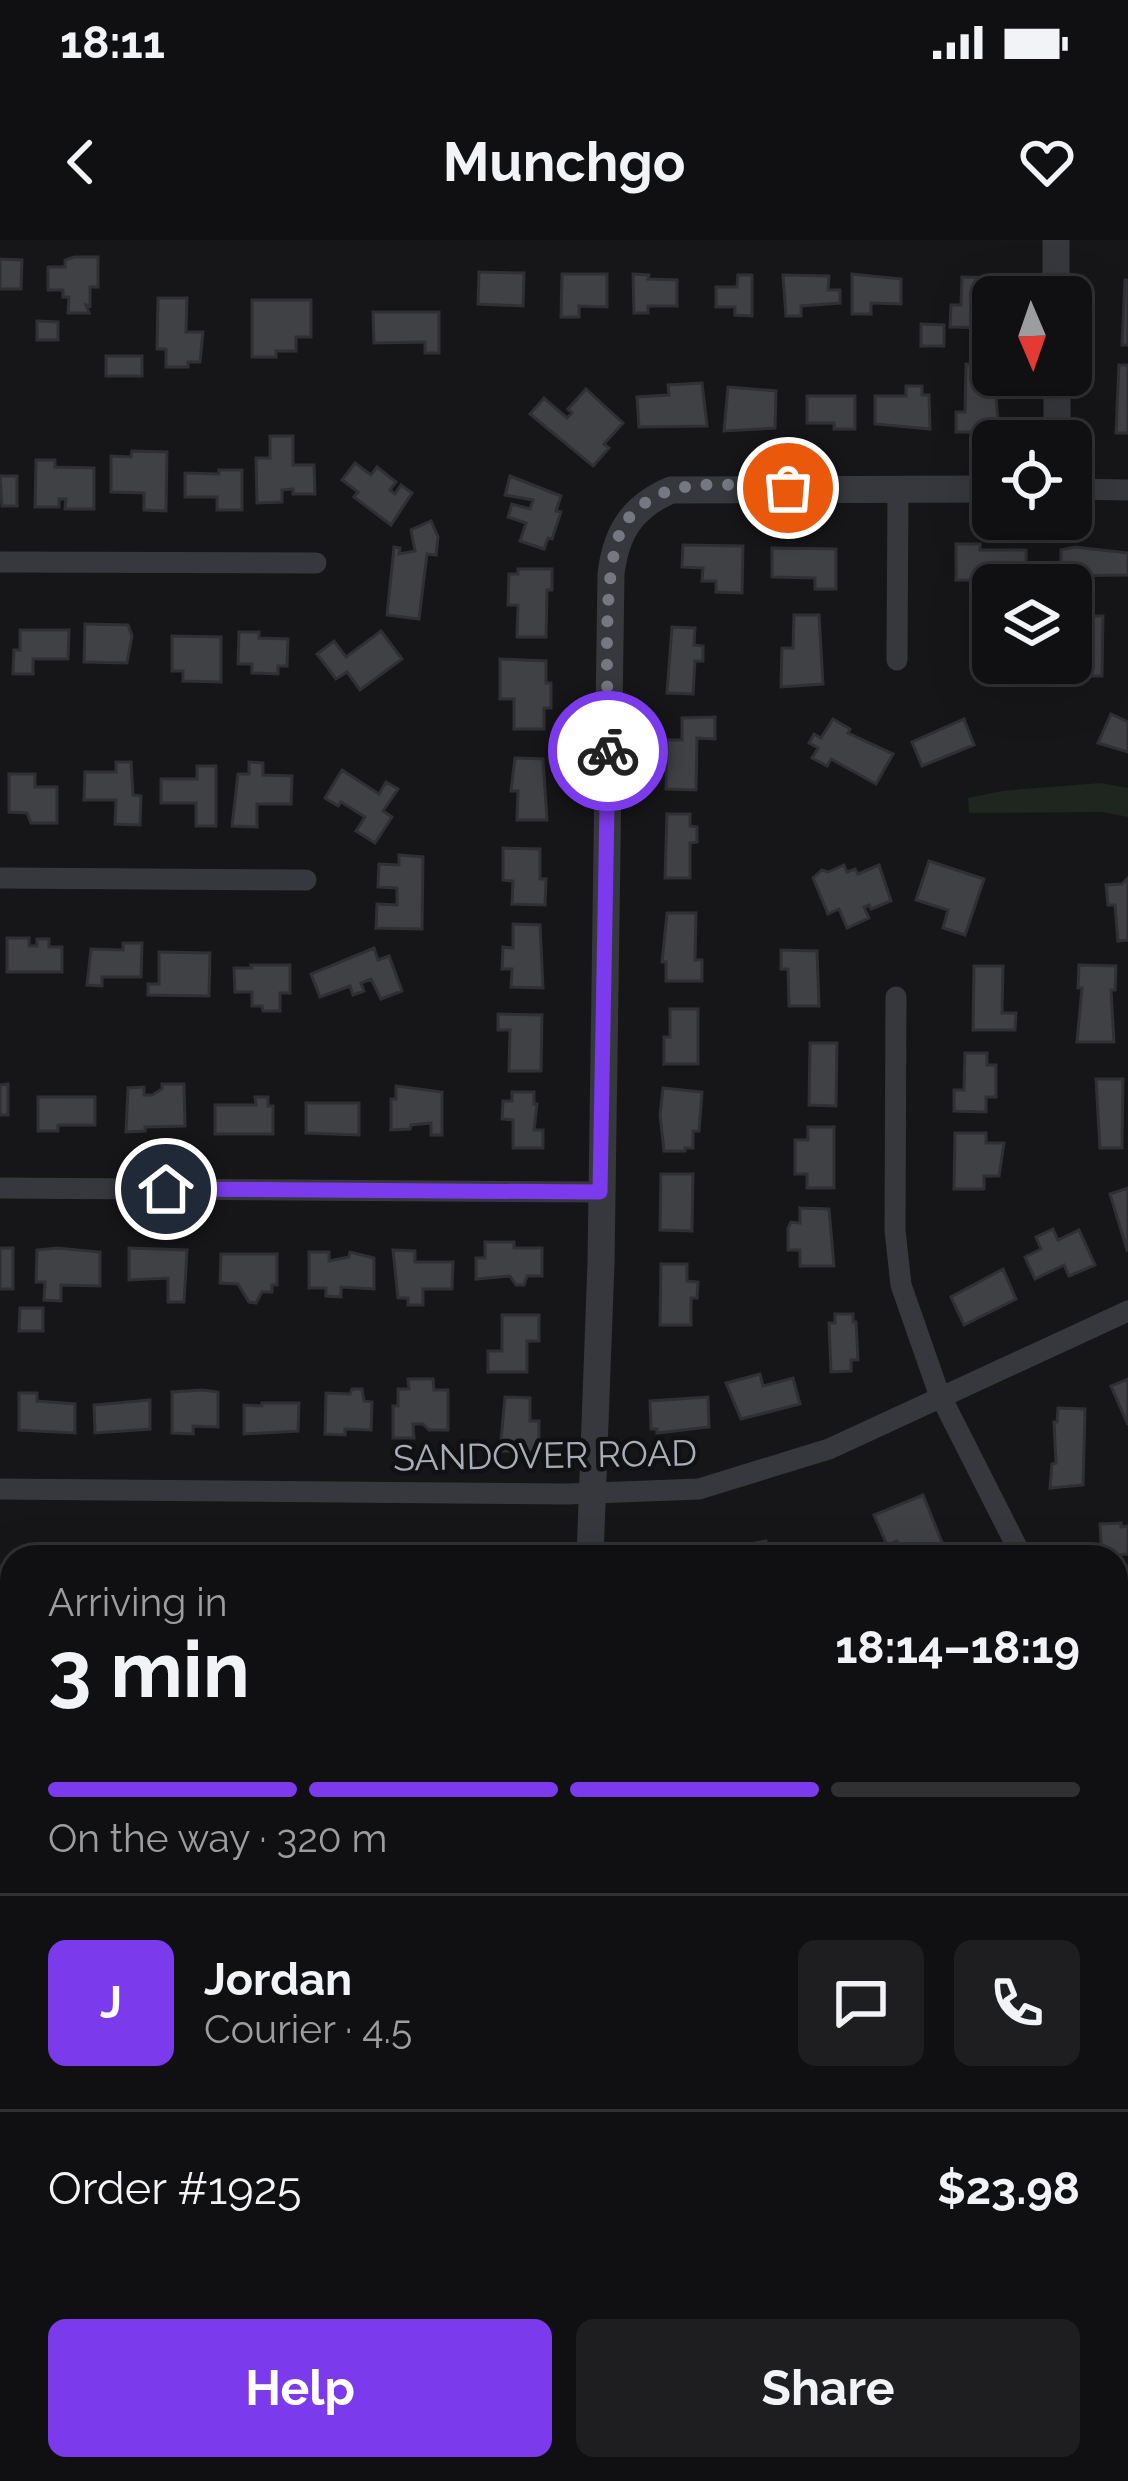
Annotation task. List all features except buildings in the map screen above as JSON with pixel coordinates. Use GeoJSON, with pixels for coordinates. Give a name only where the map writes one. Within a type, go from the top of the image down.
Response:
{"type":"FeatureCollection","features":[{"type":"Feature","properties":{"kind":"street"},"geometry":{"type":"LineString","coordinates":[[1056,240],[1056,276]]}},
{"type":"Feature","properties":{"kind":"street"},"geometry":{"type":"LineString","coordinates":[[591,1545],[611,574],[616,543],[625,523],[652,498],[686,488],[972,489]]}},
{"type":"Feature","properties":{"kind":"street"},"geometry":{"type":"LineString","coordinates":[[897,660],[898,488]]}},
{"type":"Feature","properties":{"kind":"street"},"geometry":{"type":"LineString","coordinates":[[1092,489],[1128,490]]}},
{"type":"Feature","properties":{"kind":"street"},"geometry":{"type":"LineString","coordinates":[[0,562],[316,563]]}},
{"type":"Feature","properties":{"kind":"street"},"geometry":{"type":"LineString","coordinates":[[0,878],[306,880]]}},
{"type":"Feature","properties":{"kind":"street"},"geometry":{"type":"LineString","coordinates":[[896,997],[897,1248],[911,1321],[942,1398],[1016,1545]]}},
{"type":"Feature","properties":{"kind":"street"},"geometry":{"type":"LineString","coordinates":[[0,1188],[600,1192]]}},
{"type":"Feature","properties":{"kind":"street","name":"SANDOVER ROAD"},"geometry":{"type":"LineString","coordinates":[[0,1489],[595,1494],[699,1489],[829,1449],[1128,1311]]}},
{"type":"Feature","properties":{"kind":"shaded area"},"geometry":{"type":"Polygon","coordinates":[[[1100,783],[1128,788],[1128,817],[1102,812],[969,813],[968,798],[1100,783]]]}},
{"type":"Feature","properties":{"kind":"way so far"},"geometry":{"type":"LineString","coordinates":[[608,751],[611,574],[625,523],[652,498],[671,490],[788,488]]}},
{"type":"Feature","properties":{"kind":"route"},"geometry":{"type":"LineString","coordinates":[[166,1189],[600,1192],[608,751]]}}]}
